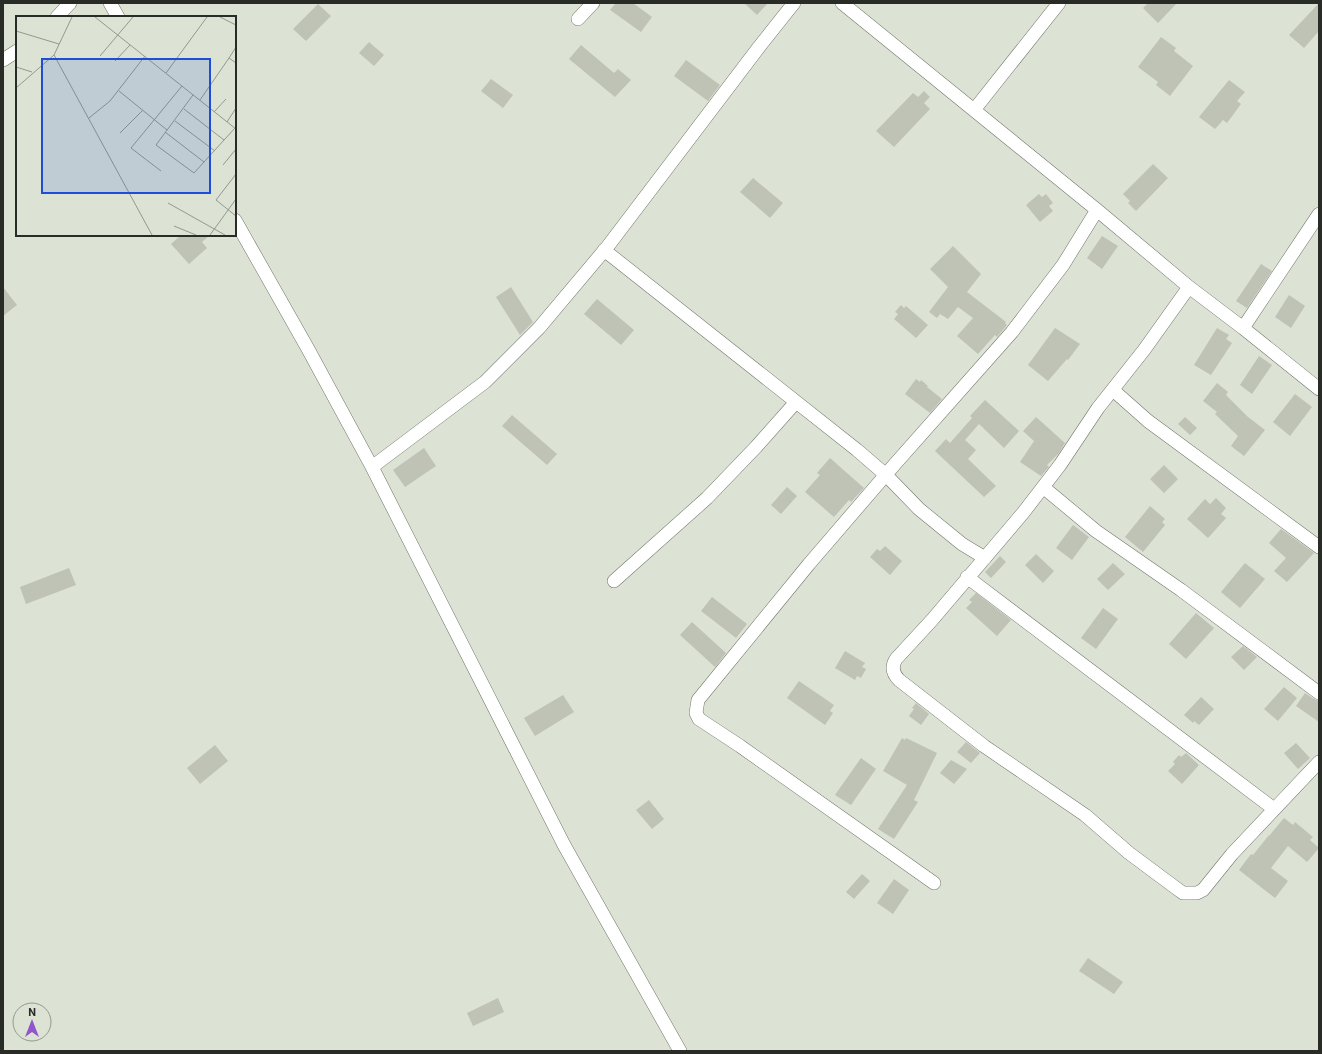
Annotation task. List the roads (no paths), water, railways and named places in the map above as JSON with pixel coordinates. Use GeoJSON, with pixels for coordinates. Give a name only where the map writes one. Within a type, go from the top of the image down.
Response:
{"type":"FeatureCollection","features":[{"type":"Feature","properties":{"kind":"street"},"geometry":{"type":"LineString","coordinates":[[58,16],[70,3]]}},
{"type":"Feature","properties":{"kind":"street"},"geometry":{"type":"LineString","coordinates":[[110,3],[117,16]]}},
{"type":"Feature","properties":{"kind":"street"},"geometry":{"type":"LineString","coordinates":[[578,19],[594,3]]}},
{"type":"Feature","properties":{"kind":"street"},"geometry":{"type":"LineString","coordinates":[[372,467],[485,382],[539,328],[604,250],[794,3]]}},
{"type":"Feature","properties":{"kind":"street"},"geometry":{"type":"LineString","coordinates":[[842,3],[1097,210],[1189,287],[1319,389]]}},
{"type":"Feature","properties":{"kind":"street"},"geometry":{"type":"LineString","coordinates":[[974,110],[1059,3]]}},
{"type":"Feature","properties":{"kind":"street"},"geometry":{"type":"LineString","coordinates":[[3,60],[16,52]]}},
{"type":"Feature","properties":{"kind":"street"},"geometry":{"type":"LineString","coordinates":[[934,884],[740,746],[699,719],[696,713],[698,700],[804,570],[1012,332],[1063,265],[1097,210]]}},
{"type":"Feature","properties":{"kind":"street"},"geometry":{"type":"LineString","coordinates":[[1243,328],[1319,214]]}},
{"type":"Feature","properties":{"kind":"street"},"geometry":{"type":"LineString","coordinates":[[236,222],[308,349],[372,467],[564,845],[680,1051]]}},
{"type":"Feature","properties":{"kind":"street"},"geometry":{"type":"LineString","coordinates":[[604,250],[886,475],[919,509],[962,544],[985,558]]}},
{"type":"Feature","properties":{"kind":"street"},"geometry":{"type":"LineString","coordinates":[[1189,287],[1144,350],[1098,408],[1060,465],[1023,513],[932,620],[896,659],[893,666],[895,676],[984,746],[1085,815],[1129,853],[1183,893],[1197,893],[1203,890],[1232,854],[1319,762]]}},
{"type":"Feature","properties":{"kind":"street"},"geometry":{"type":"LineString","coordinates":[[1113,390],[1148,421],[1319,547]]}},
{"type":"Feature","properties":{"kind":"street"},"geometry":{"type":"LineString","coordinates":[[614,581],[707,498],[756,447],[796,402]]}},
{"type":"Feature","properties":{"kind":"street"},"geometry":{"type":"LineString","coordinates":[[1043,487],[1096,531],[1181,590],[1319,693]]}},
{"type":"Feature","properties":{"kind":"street"},"geometry":{"type":"LineString","coordinates":[[967,577],[1274,809]]}}]}
